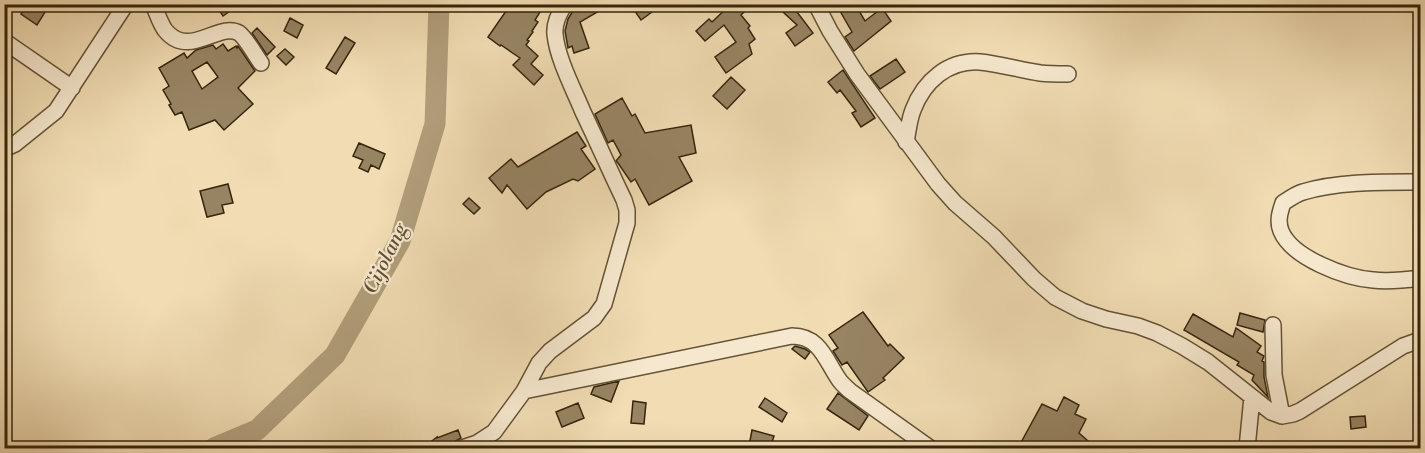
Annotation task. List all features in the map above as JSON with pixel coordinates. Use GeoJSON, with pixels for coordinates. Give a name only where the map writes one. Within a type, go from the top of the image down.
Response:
{"type":"FeatureCollection","features":[{"type":"Feature","properties":{"kind":"street"},"geometry":{"type":"LineString","coordinates":[[4,149],[15,144],[51,116],[72,88],[126,4]]}},
{"type":"Feature","properties":{"kind":"street"},"geometry":{"type":"LineString","coordinates":[[153,4],[165,30],[177,39],[194,42],[227,30],[236,32],[243,37],[261,63]]}},
{"type":"Feature","properties":{"kind":"street"},"geometry":{"type":"LineString","coordinates":[[462,448],[477,443],[494,432],[524,391],[539,363],[550,351],[594,318],[604,304],[627,223],[624,200],[571,86],[556,39],[555,25],[565,4]]}},
{"type":"Feature","properties":{"kind":"street"},"geometry":{"type":"LineString","coordinates":[[816,4],[857,75],[955,204],[994,237],[1034,279],[1055,297],[1082,311],[1158,333],[1208,362],[1271,412],[1282,416],[1300,411],[1403,346],[1420,340]]}},
{"type":"Feature","properties":{"kind":"street"},"geometry":{"type":"LineString","coordinates":[[4,41],[72,88]]}},
{"type":"Feature","properties":{"kind":"street"},"geometry":{"type":"LineString","coordinates":[[906,142],[912,111],[925,87],[943,71],[956,65],[977,62],[1041,73],[1068,74]]}},
{"type":"Feature","properties":{"kind":"street"},"geometry":{"type":"LineString","coordinates":[[1420,182],[1332,186],[1302,192],[1283,203],[1279,216],[1280,230],[1296,250],[1334,272],[1372,280],[1420,278]]}},
{"type":"Feature","properties":{"kind":"street"},"geometry":{"type":"LineString","coordinates":[[1273,325],[1275,375],[1282,416]]}},
{"type":"Feature","properties":{"kind":"street"},"geometry":{"type":"LineString","coordinates":[[524,391],[798,336],[818,347],[840,381],[850,391],[930,448]]}},
{"type":"Feature","properties":{"kind":"street"},"geometry":{"type":"LineString","coordinates":[[1247,448],[1252,398]]}},
{"type":"Feature","properties":{"kind":"building"},"geometry":{"type":"Polygon","coordinates":[[[28,4],[50,4],[37,25],[21,14],[28,4]]]}},
{"type":"Feature","properties":{"kind":"building"},"geometry":{"type":"Polygon","coordinates":[[[215,4],[240,4],[223,16],[215,4]]]}},
{"type":"Feature","properties":{"kind":"building"},"geometry":{"type":"Polygon","coordinates":[[[511,4],[545,4],[535,20],[538,22],[526,45],[538,56],[531,64],[543,75],[534,85],[513,65],[520,58],[488,37],[511,4]]]}},
{"type":"Feature","properties":{"kind":"building"},"geometry":{"type":"Polygon","coordinates":[[[577,4],[611,4],[580,22],[589,48],[574,53],[572,46],[568,48],[565,31],[568,19],[577,4]]]}},
{"type":"Feature","properties":{"kind":"building"},"geometry":{"type":"Polygon","coordinates":[[[630,4],[663,4],[641,20],[630,4]]]}},
{"type":"Feature","properties":{"kind":"building"},"geometry":{"type":"Polygon","coordinates":[[[731,4],[752,4],[741,15],[750,26],[748,28],[755,39],[749,44],[752,54],[726,73],[715,57],[736,42],[724,25],[705,41],[696,31],[709,19],[712,22],[731,4]]]}},
{"type":"Feature","properties":{"kind":"building"},"geometry":{"type":"Polygon","coordinates":[[[793,4],[813,33],[795,46],[786,33],[797,25],[782,11],[793,4]]]}},
{"type":"Feature","properties":{"kind":"building"},"geometry":{"type":"Polygon","coordinates":[[[836,4],[855,4],[865,21],[882,8],[891,21],[854,51],[845,37],[852,32],[836,4]]]}},
{"type":"Feature","properties":{"kind":"building"},"geometry":{"type":"Polygon","coordinates":[[[290,18],[303,25],[297,38],[284,31],[290,18]]]}},
{"type":"Feature","properties":{"kind":"building"},"geometry":{"type":"Polygon","coordinates":[[[257,28],[275,47],[267,55],[252,33],[257,28]]]}},
{"type":"Feature","properties":{"kind":"building"},"geometry":{"type":"Polygon","coordinates":[[[345,37],[355,43],[336,74],[326,68],[345,37]]]}},
{"type":"Feature","properties":{"kind":"building"},"geometry":{"type":"Polygon","coordinates":[[[223,44],[228,51],[238,46],[255,71],[238,88],[253,104],[224,130],[215,120],[189,130],[182,112],[175,115],[169,105],[171,104],[163,90],[169,86],[159,68],[184,53],[187,58],[196,50],[213,45],[216,49],[223,44]],[[207,62],[192,71],[202,89],[218,77],[207,62]]]}},
{"type":"Feature","properties":{"kind":"building"},"geometry":{"type":"Polygon","coordinates":[[[285,49],[294,57],[286,65],[277,56],[285,49]]]}},
{"type":"Feature","properties":{"kind":"building"},"geometry":{"type":"Polygon","coordinates":[[[896,59],[905,72],[880,89],[870,76],[896,59]]]}},
{"type":"Feature","properties":{"kind":"building"},"geometry":{"type":"Polygon","coordinates":[[[843,70],[875,118],[861,127],[852,113],[856,111],[840,90],[837,93],[828,82],[843,70]]]}},
{"type":"Feature","properties":{"kind":"building"},"geometry":{"type":"Polygon","coordinates":[[[731,77],[745,90],[727,109],[713,96],[731,77]]]}},
{"type":"Feature","properties":{"kind":"building"},"geometry":{"type":"Polygon","coordinates":[[[622,98],[632,116],[635,114],[645,133],[691,125],[696,153],[679,157],[692,181],[649,205],[635,179],[631,182],[616,161],[621,155],[613,140],[608,143],[595,114],[622,98]]]}},
{"type":"Feature","properties":{"kind":"building"},"geometry":{"type":"Polygon","coordinates":[[[577,132],[586,146],[581,149],[595,169],[578,181],[573,179],[546,192],[527,209],[507,185],[502,193],[489,178],[511,159],[518,167],[577,132]]]}},
{"type":"Feature","properties":{"kind":"building"},"geometry":{"type":"Polygon","coordinates":[[[359,143],[385,154],[379,169],[371,165],[368,172],[359,168],[363,160],[353,156],[359,143]]]}},
{"type":"Feature","properties":{"kind":"building"},"geometry":{"type":"Polygon","coordinates":[[[228,184],[233,203],[222,205],[224,213],[207,217],[200,191],[228,184]]]}},
{"type":"Feature","properties":{"kind":"building"},"geometry":{"type":"Polygon","coordinates":[[[469,198],[480,208],[474,214],[463,204],[469,198]]]}},
{"type":"Feature","properties":{"kind":"building"},"geometry":{"type":"Polygon","coordinates":[[[863,312],[888,346],[890,344],[904,358],[883,378],[885,380],[868,392],[847,362],[842,365],[833,351],[838,348],[829,335],[863,312]]]}},
{"type":"Feature","properties":{"kind":"building"},"geometry":{"type":"Polygon","coordinates":[[[1240,313],[1265,320],[1263,332],[1237,325],[1240,313]]]}},
{"type":"Feature","properties":{"kind":"building"},"geometry":{"type":"Polygon","coordinates":[[[1193,314],[1233,337],[1236,328],[1261,346],[1257,352],[1264,356],[1262,361],[1264,362],[1268,397],[1252,380],[1254,375],[1237,365],[1239,362],[1184,330],[1193,314]]]}},
{"type":"Feature","properties":{"kind":"building"},"geometry":{"type":"Polygon","coordinates":[[[795,346],[810,352],[805,359],[792,349],[795,346]]]}},
{"type":"Feature","properties":{"kind":"building"},"geometry":{"type":"Polygon","coordinates":[[[619,381],[611,402],[591,394],[594,387],[619,381]]]}},
{"type":"Feature","properties":{"kind":"building"},"geometry":{"type":"Polygon","coordinates":[[[838,393],[868,416],[859,430],[827,409],[838,393]]]}},
{"type":"Feature","properties":{"kind":"building"},"geometry":{"type":"Polygon","coordinates":[[[1064,397],[1079,405],[1075,414],[1086,419],[1079,433],[1096,448],[1018,448],[1042,404],[1057,411],[1064,397]]]}},
{"type":"Feature","properties":{"kind":"building"},"geometry":{"type":"Polygon","coordinates":[[[765,398],[787,413],[782,422],[759,407],[765,398]]]}},
{"type":"Feature","properties":{"kind":"building"},"geometry":{"type":"Polygon","coordinates":[[[633,401],[646,403],[644,424],[631,423],[633,401]]]}},
{"type":"Feature","properties":{"kind":"building"},"geometry":{"type":"Polygon","coordinates":[[[578,403],[584,418],[562,427],[556,412],[578,403]]]}},
{"type":"Feature","properties":{"kind":"building"},"geometry":{"type":"Polygon","coordinates":[[[1365,416],[1366,427],[1351,429],[1350,417],[1365,416]]]}},
{"type":"Feature","properties":{"kind":"building"},"geometry":{"type":"Polygon","coordinates":[[[458,430],[461,438],[454,442],[453,448],[423,448],[437,437],[458,430]]]}},
{"type":"Feature","properties":{"kind":"building"},"geometry":{"type":"Polygon","coordinates":[[[752,430],[774,436],[770,448],[749,446],[752,430]]]}},
{"type":"Feature","properties":{"kind":"waterway","name":"Cijolang"},"geometry":{"type":"LineString","coordinates":[[214,448],[257,430],[335,355],[400,241],[435,124],[439,4]]}}]}
